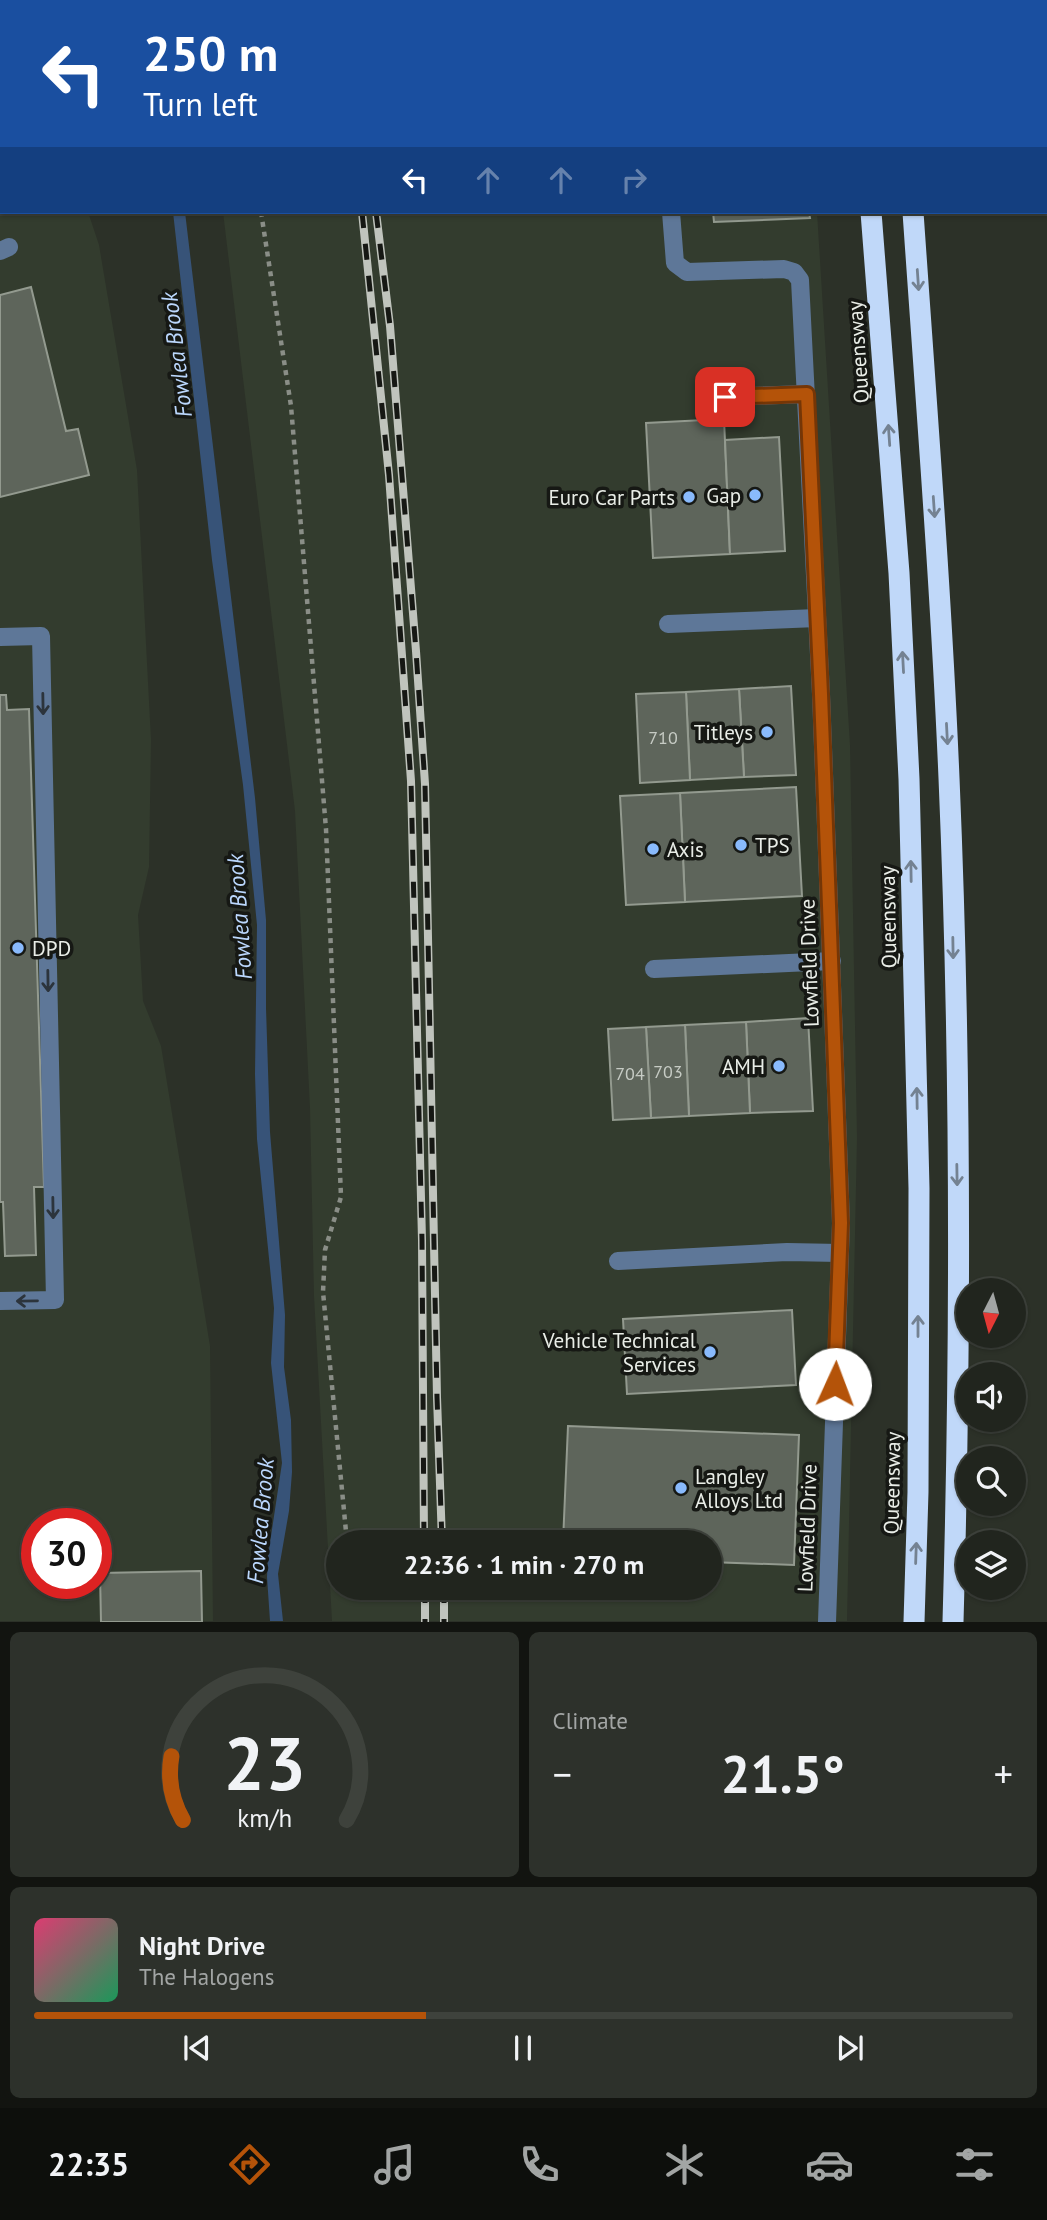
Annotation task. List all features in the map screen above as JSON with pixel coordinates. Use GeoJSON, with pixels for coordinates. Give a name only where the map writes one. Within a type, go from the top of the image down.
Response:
{"type":"FeatureCollection","features":[{"type":"Feature","properties":{"kind":"highway","name":"Queensway"},"geometry":{"type":"LineString","coordinates":[[872,214],[899,573],[909,779],[919,1188],[918,1492],[914,1622]]}},
{"type":"Feature","properties":{"kind":"highway"},"geometry":{"type":"LineString","coordinates":[[913,214],[940,587],[949,782],[958,1269],[953,1622]]}},
{"type":"Feature","properties":{"kind":"street","name":"Lowfield Drive"},"geometry":{"type":"LineString","coordinates":[[671,214],[675,262],[681,269],[695,274],[784,269],[794,272],[800,280],[832,961],[841,1223],[827,1622]]}},
{"type":"Feature","properties":{"kind":"street"},"geometry":{"type":"LineString","coordinates":[[725,397],[807,394]]}},
{"type":"Feature","properties":{"kind":"street"},"geometry":{"type":"LineString","coordinates":[[668,624],[817,618]]}},
{"type":"Feature","properties":{"kind":"street"},"geometry":{"type":"LineString","coordinates":[[0,637],[41,636],[55,1300],[0,1301]]}},
{"type":"Feature","properties":{"kind":"street"},"geometry":{"type":"LineString","coordinates":[[654,969],[832,961]]}},
{"type":"Feature","properties":{"kind":"street"},"geometry":{"type":"LineString","coordinates":[[618,1261],[787,1251],[840,1253]]}},
{"type":"Feature","properties":{"kind":"path"},"geometry":{"type":"LineString","coordinates":[[261,214],[291,405],[326,829],[341,1197],[325,1250],[323,1292],[346,1530]]}},
{"type":"Feature","properties":{"kind":"shaded area"},"geometry":{"type":"Polygon","coordinates":[[[0,214],[89,214],[99,245],[137,470],[151,740],[149,867],[138,915],[143,1001],[161,1046],[210,1346],[213,1621],[0,1621],[0,214]]]}},
{"type":"Feature","properties":{"kind":"shaded area"},"geometry":{"type":"Polygon","coordinates":[[[223,214],[817,214],[850,745],[857,1138],[847,1621],[332,1621],[331,1600],[722,1600],[722,1530],[327,1530],[314,1296],[310,1108],[295,811],[223,214]]]}},
{"type":"Feature","properties":{"kind":"water"},"geometry":{"type":"Polygon","coordinates":[[[173,214],[185,214],[255,798],[266,920],[270,1132],[285,1315],[284,1367],[291,1420],[292,1472],[289,1511],[278,1574],[283,1621],[270,1621],[267,1577],[282,1463],[271,1363],[274,1308],[257,1139],[257,925],[243,785],[212,560],[173,214]]]}},
{"type":"Feature","properties":{"kind":"building"},"geometry":{"type":"Polygon","coordinates":[[[713,214],[809,214],[810,218],[714,222],[713,214]]]}},
{"type":"Feature","properties":{"kind":"building"},"geometry":{"type":"Polygon","coordinates":[[[31,287],[66,431],[78,429],[89,475],[0,497],[0,295],[31,287]]]}},
{"type":"Feature","properties":{"kind":"building","name":"Euro Car Parts"},"geometry":{"type":"Polygon","coordinates":[[[724,419],[730,554],[653,558],[646,423],[724,419]]]}},
{"type":"Feature","properties":{"kind":"building","name":"Gap"},"geometry":{"type":"Polygon","coordinates":[[[779,437],[785,551],[730,554],[725,440],[779,437]]]}},
{"type":"Feature","properties":{"kind":"building","name":"Titleys"},"geometry":{"type":"Polygon","coordinates":[[[791,686],[796,775],[744,777],[739,689],[791,686]]]}},
{"type":"Feature","properties":{"kind":"building"},"geometry":{"type":"Polygon","coordinates":[[[739,689],[744,777],[690,780],[686,692],[739,689]]]}},
{"type":"Feature","properties":{"kind":"building"},"geometry":{"type":"Polygon","coordinates":[[[686,692],[690,780],[640,783],[636,694],[686,692]]]}},
{"type":"Feature","properties":{"kind":"building","name":"DPD"},"geometry":{"type":"Polygon","coordinates":[[[0,695],[6,695],[7,710],[29,709],[44,1187],[34,1187],[36,1255],[5,1256],[3,1202],[0,1202],[0,695]]]}},
{"type":"Feature","properties":{"kind":"building","name":"TPS"},"geometry":{"type":"Polygon","coordinates":[[[796,787],[802,896],[685,902],[680,793],[796,787]]]}},
{"type":"Feature","properties":{"kind":"building","name":"Axis"},"geometry":{"type":"Polygon","coordinates":[[[680,793],[685,902],[626,905],[620,796],[680,793]]]}},
{"type":"Feature","properties":{"kind":"building","name":"AMH"},"geometry":{"type":"Polygon","coordinates":[[[808,1018],[813,1111],[750,1113],[746,1022],[808,1018]]]}},
{"type":"Feature","properties":{"kind":"building"},"geometry":{"type":"Polygon","coordinates":[[[746,1022],[750,1113],[689,1116],[685,1025],[746,1022]]]}},
{"type":"Feature","properties":{"kind":"building"},"geometry":{"type":"Polygon","coordinates":[[[685,1025],[689,1116],[651,1118],[646,1027],[685,1025]]]}},
{"type":"Feature","properties":{"kind":"building"},"geometry":{"type":"Polygon","coordinates":[[[646,1027],[651,1118],[613,1120],[608,1029],[646,1027]]]}},
{"type":"Feature","properties":{"kind":"building","name":"Vehicle Technical Services"},"geometry":{"type":"Polygon","coordinates":[[[792,1310],[796,1385],[627,1394],[623,1319],[792,1310]]]}},
{"type":"Feature","properties":{"kind":"building","name":"Langley Alloys Ltd"},"geometry":{"type":"Polygon","coordinates":[[[568,1426],[799,1435],[794,1565],[722,1562],[722,1530],[564,1530],[568,1426]]]}},
{"type":"Feature","properties":{"kind":"building"},"geometry":{"type":"Polygon","coordinates":[[[201,1571],[202,1622],[101,1622],[101,1599],[112,1599],[112,1573],[201,1571]]]}},
{"type":"Feature","properties":{"kind":"railway"},"geometry":{"type":"LineString","coordinates":[[362,214],[389,475],[411,781],[422,1240],[424,1530]]}},
{"type":"Feature","properties":{"kind":"railway"},"geometry":{"type":"LineString","coordinates":[[376,214],[390,326],[425,784],[442,1530]]}},
{"type":"Feature","properties":{"kind":"railway"},"geometry":{"type":"LineString","coordinates":[[425,1600],[425,1622]]}},
{"type":"Feature","properties":{"kind":"railway"},"geometry":{"type":"LineString","coordinates":[[444,1600],[444,1622]]}},
{"type":"Feature","properties":{"kind":"place","name":"Gap"},"geometry":{"type":"Point","coordinates":[755,495]}},
{"type":"Feature","properties":{"kind":"place","name":"Euro Car Parts"},"geometry":{"type":"Point","coordinates":[689,497]}},
{"type":"Feature","properties":{"kind":"place","name":"Titleys"},"geometry":{"type":"Point","coordinates":[767,732]}},
{"type":"Feature","properties":{"kind":"place","name":"TPS"},"geometry":{"type":"Point","coordinates":[741,845]}},
{"type":"Feature","properties":{"kind":"place","name":"Axis"},"geometry":{"type":"Point","coordinates":[653,849]}},
{"type":"Feature","properties":{"kind":"place","name":"DPD"},"geometry":{"type":"Point","coordinates":[18,948]}},
{"type":"Feature","properties":{"kind":"place","name":"AMH"},"geometry":{"type":"Point","coordinates":[779,1066]}},
{"type":"Feature","properties":{"kind":"place","name":"Vehicle Technical Services"},"geometry":{"type":"Point","coordinates":[710,1352]}},
{"type":"Feature","properties":{"kind":"place","name":"Langley Alloys Ltd"},"geometry":{"type":"Point","coordinates":[681,1488]}},
{"type":"Feature","properties":{"kind":"route"},"geometry":{"type":"LineString","coordinates":[[725,397],[807,394],[841,1223],[835,1384]]}},
{"type":"Feature","properties":{"kind":"water label","name":"Fowlea Brook"},"geometry":{"type":"Point","coordinates":[176,355]}},
{"type":"Feature","properties":{"kind":"water label","name":"Fowlea Brook"},"geometry":{"type":"Point","coordinates":[239,917]}},
{"type":"Feature","properties":{"kind":"water label","name":"Fowlea Brook"},"geometry":{"type":"Point","coordinates":[260,1521]}}]}
